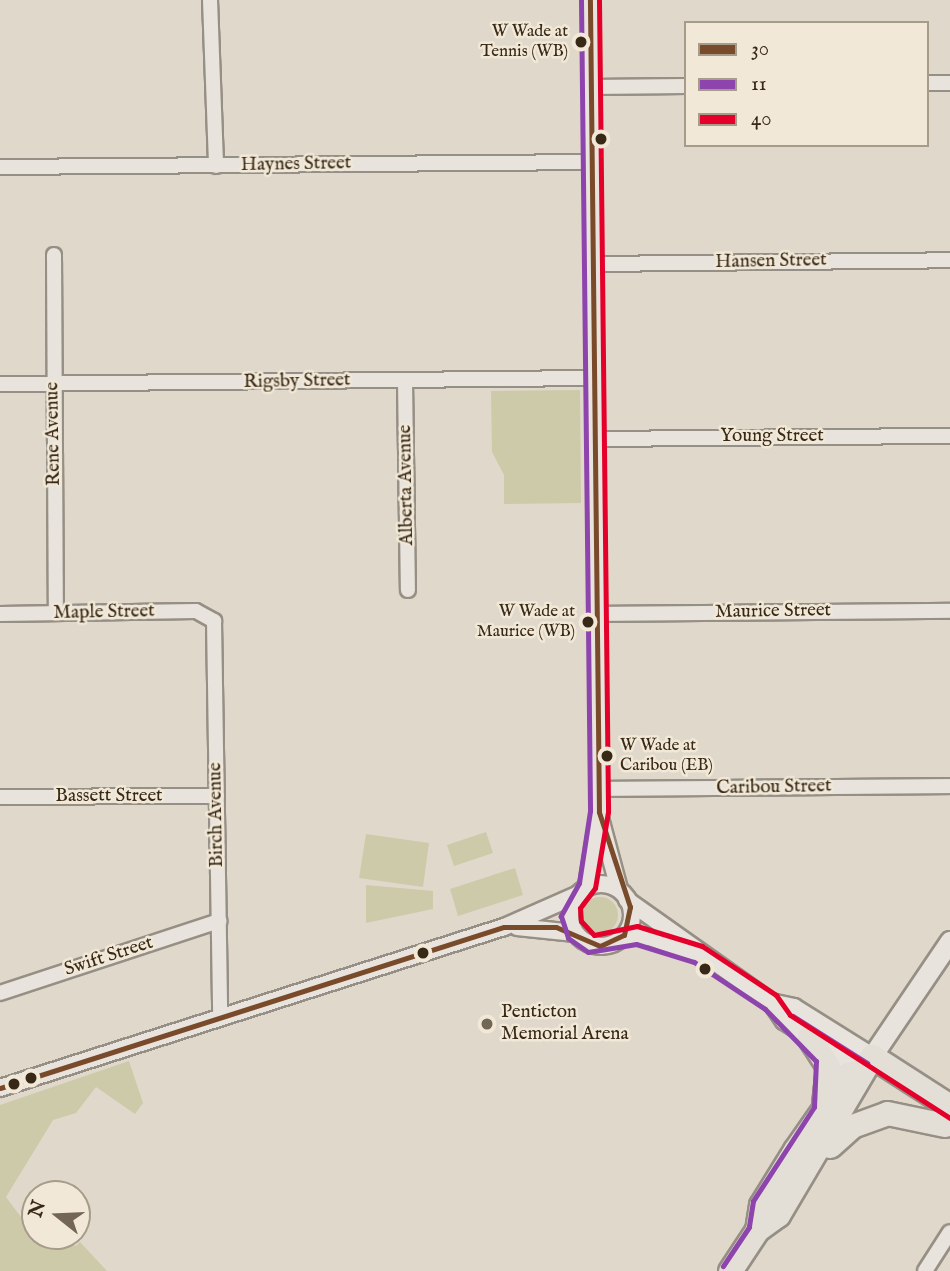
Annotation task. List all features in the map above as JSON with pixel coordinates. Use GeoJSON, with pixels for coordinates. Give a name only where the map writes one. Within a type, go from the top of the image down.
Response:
{"type":"FeatureCollection","features":[{"type":"Feature","properties":{"kind":"highway"},"geometry":{"type":"LineString","coordinates":[[809,1037],[828,1066],[822,1110]]}},
{"type":"Feature","properties":{"kind":"highway"},"geometry":{"type":"LineString","coordinates":[[757,1230],[761,1205],[822,1110],[848,1074],[866,1063]]}},
{"type":"Feature","properties":{"kind":"highway"},"geometry":{"type":"LineString","coordinates":[[866,1063],[948,1120]]}},
{"type":"Feature","properties":{"kind":"highway"},"geometry":{"type":"LineString","coordinates":[[730,1271],[757,1230],[778,1215],[859,1086],[866,1063]]}},
{"type":"Feature","properties":{"kind":"highway"},"geometry":{"type":"LineString","coordinates":[[807,1167],[865,1119],[901,1114],[948,1120]]}},
{"type":"Feature","properties":{"kind":"main road"},"geometry":{"type":"LineString","coordinates":[[866,1063],[950,941]]}},
{"type":"Feature","properties":{"kind":"street"},"geometry":{"type":"LineString","coordinates":[[210,0],[216,166]]}},
{"type":"Feature","properties":{"kind":"street"},"geometry":{"type":"LineString","coordinates":[[590,0],[598,789],[599,812],[631,917],[622,937]]}},
{"type":"Feature","properties":{"kind":"street"},"geometry":{"type":"LineString","coordinates":[[929,83],[950,83]]}},
{"type":"Feature","properties":{"kind":"street"},"geometry":{"type":"LineString","coordinates":[[591,87],[684,86]]}},
{"type":"Feature","properties":{"kind":"street","name":"Haynes Street"},"geometry":{"type":"LineString","coordinates":[[0,167],[592,162]]}},
{"type":"Feature","properties":{"kind":"street","name":"Rene Avenue"},"geometry":{"type":"LineString","coordinates":[[54,255],[56,613]]}},
{"type":"Feature","properties":{"kind":"street","name":"Hansen Street"},"geometry":{"type":"LineString","coordinates":[[593,264],[950,260]]}},
{"type":"Feature","properties":{"kind":"street","name":"Rigsby Street"},"geometry":{"type":"LineString","coordinates":[[0,384],[594,378]]}},
{"type":"Feature","properties":{"kind":"street","name":"Alberta Avenue"},"geometry":{"type":"LineString","coordinates":[[405,381],[408,590]]}},
{"type":"Feature","properties":{"kind":"street","name":"Young Street"},"geometry":{"type":"LineString","coordinates":[[595,439],[950,436]]}},
{"type":"Feature","properties":{"kind":"street","name":"Maurice Street"},"geometry":{"type":"LineString","coordinates":[[597,614],[950,611]]}},
{"type":"Feature","properties":{"kind":"street","name":"Maple Street"},"geometry":{"type":"LineString","coordinates":[[0,614],[208,615]]}},
{"type":"Feature","properties":{"kind":"street","name":"Birch Avenue"},"geometry":{"type":"LineString","coordinates":[[208,615],[215,626],[220,1017]]}},
{"type":"Feature","properties":{"kind":"street","name":"Caribou Street"},"geometry":{"type":"LineString","coordinates":[[598,789],[950,786]]}},
{"type":"Feature","properties":{"kind":"street","name":"Bassett Street"},"geometry":{"type":"LineString","coordinates":[[0,797],[217,796]]}},
{"type":"Feature","properties":{"kind":"street"},"geometry":{"type":"LineString","coordinates":[[575,933],[570,915],[582,890],[599,812]]}},
{"type":"Feature","properties":{"kind":"street"},"geometry":{"type":"LineString","coordinates":[[0,1088],[504,928],[582,890],[623,894],[694,944],[698,954]]}},
{"type":"Feature","properties":{"kind":"street","name":"Swift Street"},"geometry":{"type":"LineString","coordinates":[[0,993],[219,920]]}},
{"type":"Feature","properties":{"kind":"street"},"geometry":{"type":"LineString","coordinates":[[504,928],[548,926],[575,933],[600,946],[622,937],[649,937],[698,954],[771,1002],[794,1007],[866,1063]]}},
{"type":"Feature","properties":{"kind":"street"},"geometry":{"type":"LineString","coordinates":[[771,1002],[784,1021],[809,1037],[866,1063]]}},
{"type":"Feature","properties":{"kind":"street"},"geometry":{"type":"LineString","coordinates":[[925,1271],[950,1232]]}},
{"type":"Feature","properties":{"kind":"shaded area"},"geometry":{"type":"Polygon","coordinates":[[[580,390],[581,503],[504,504],[504,475],[492,452],[491,391],[580,390]]]}},
{"type":"Feature","properties":{"kind":"shaded area"},"geometry":{"type":"Polygon","coordinates":[[[486,832],[493,853],[454,866],[447,845],[486,832]]]}},
{"type":"Feature","properties":{"kind":"shaded area"},"geometry":{"type":"Polygon","coordinates":[[[366,834],[429,843],[423,887],[359,878],[366,834]]]}},
{"type":"Feature","properties":{"kind":"shaded area"},"geometry":{"type":"Polygon","coordinates":[[[515,868],[523,895],[458,916],[450,889],[515,868]]]}},
{"type":"Feature","properties":{"kind":"shaded area"},"geometry":{"type":"Polygon","coordinates":[[[366,885],[433,891],[433,909],[366,923],[366,885]]]}},
{"type":"Feature","properties":{"kind":"shaded area"},"geometry":{"type":"Polygon","coordinates":[[[600,897],[613,902],[618,915],[613,928],[600,933],[587,928],[582,915],[587,902],[600,897]]]}},
{"type":"Feature","properties":{"kind":"shaded area"},"geometry":{"type":"Polygon","coordinates":[[[129,1061],[143,1103],[135,1114],[96,1087],[76,1113],[53,1120],[6,1197],[21,1217],[21,1250],[87,1250],[107,1271],[0,1271],[0,1105],[129,1061]]]}},
{"type":"Feature","properties":{"kind":"transit line","name":"11"},"geometry":{"type":"LineString","coordinates":[[581,0],[590,811],[579,883],[561,916],[568,938],[588,952],[636,944],[694,962],[765,1009],[816,1061],[814,1107],[753,1201],[749,1227],[723,1266]]}},
{"type":"Feature","properties":{"kind":"transit line","name":"30"},"geometry":{"type":"LineString","coordinates":[[0,1088],[504,927],[556,927],[600,946],[624,935],[630,907],[599,812],[590,0]]}},
{"type":"Feature","properties":{"kind":"transit line","name":"40"},"geometry":{"type":"LineString","coordinates":[[599,0],[608,812],[595,888],[580,908],[581,921],[594,935],[637,926],[702,946],[776,995],[790,1015],[950,1118]]}},
{"type":"Feature","properties":{"kind":"transit line","name":"11"},"geometry":{"type":"LineString","coordinates":[[793,1016],[867,1063]]}},
{"type":"Feature","properties":{"kind":"place","name":"W Wade at Tennis (WB)"},"geometry":{"type":"Point","coordinates":[581,42]}},
{"type":"Feature","properties":{"kind":"place","name":"W Wade at Maurice (WB)"},"geometry":{"type":"Point","coordinates":[588,622]}},
{"type":"Feature","properties":{"kind":"place","name":"W Wade at Caribou (EB)"},"geometry":{"type":"Point","coordinates":[607,756]}},
{"type":"Feature","properties":{"kind":"place","name":"Penticton Memorial Arena"},"geometry":{"type":"Point","coordinates":[487,1024]}}]}
